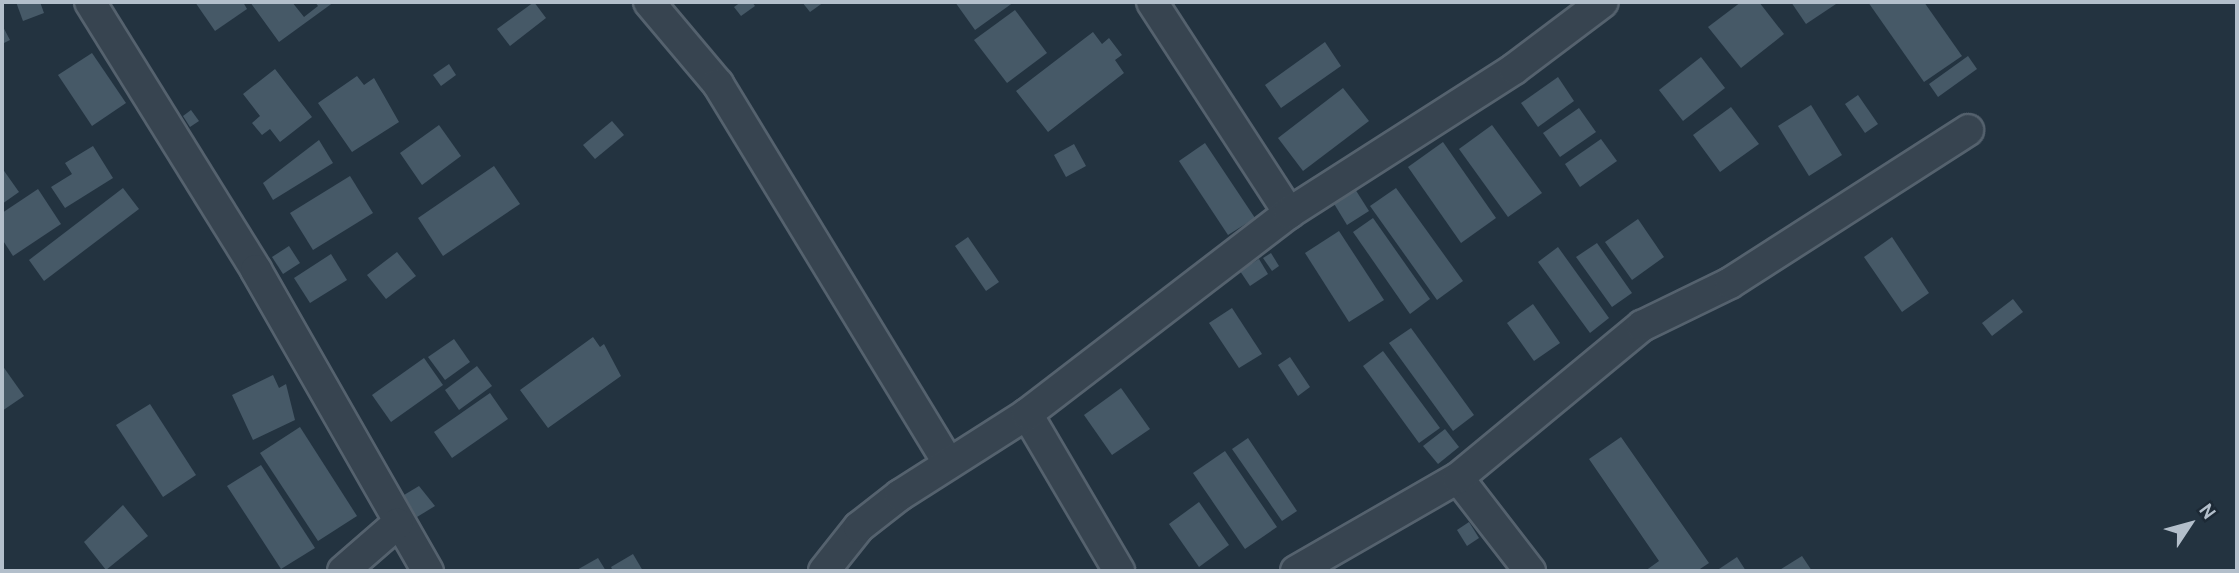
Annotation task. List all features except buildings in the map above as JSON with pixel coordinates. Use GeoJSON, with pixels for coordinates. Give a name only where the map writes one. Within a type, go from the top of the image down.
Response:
{"type":"FeatureCollection","features":[{"type":"Feature","properties":{"kind":"street"},"geometry":{"type":"LineString","coordinates":[[89,2],[256,270],[397,524],[428,571]]}},
{"type":"Feature","properties":{"kind":"street"},"geometry":{"type":"LineString","coordinates":[[649,2],[718,84],[948,463]]}},
{"type":"Feature","properties":{"kind":"street"},"geometry":{"type":"LineString","coordinates":[[1152,2],[1289,213]]}},
{"type":"Feature","properties":{"kind":"street"},"geometry":{"type":"LineString","coordinates":[[824,571],[859,527],[948,463],[1027,414],[1289,213],[1514,69],[1602,2]]}},
{"type":"Feature","properties":{"kind":"street"},"geometry":{"type":"LineString","coordinates":[[1296,571],[1458,478],[1642,326],[1730,283],[1968,130]]}},
{"type":"Feature","properties":{"kind":"street"},"geometry":{"type":"LineString","coordinates":[[1027,414],[1119,571]]}},
{"type":"Feature","properties":{"kind":"street"},"geometry":{"type":"LineString","coordinates":[[1458,478],[1530,571]]}},
{"type":"Feature","properties":{"kind":"street"},"geometry":{"type":"LineString","coordinates":[[342,571],[397,524]]}}]}
